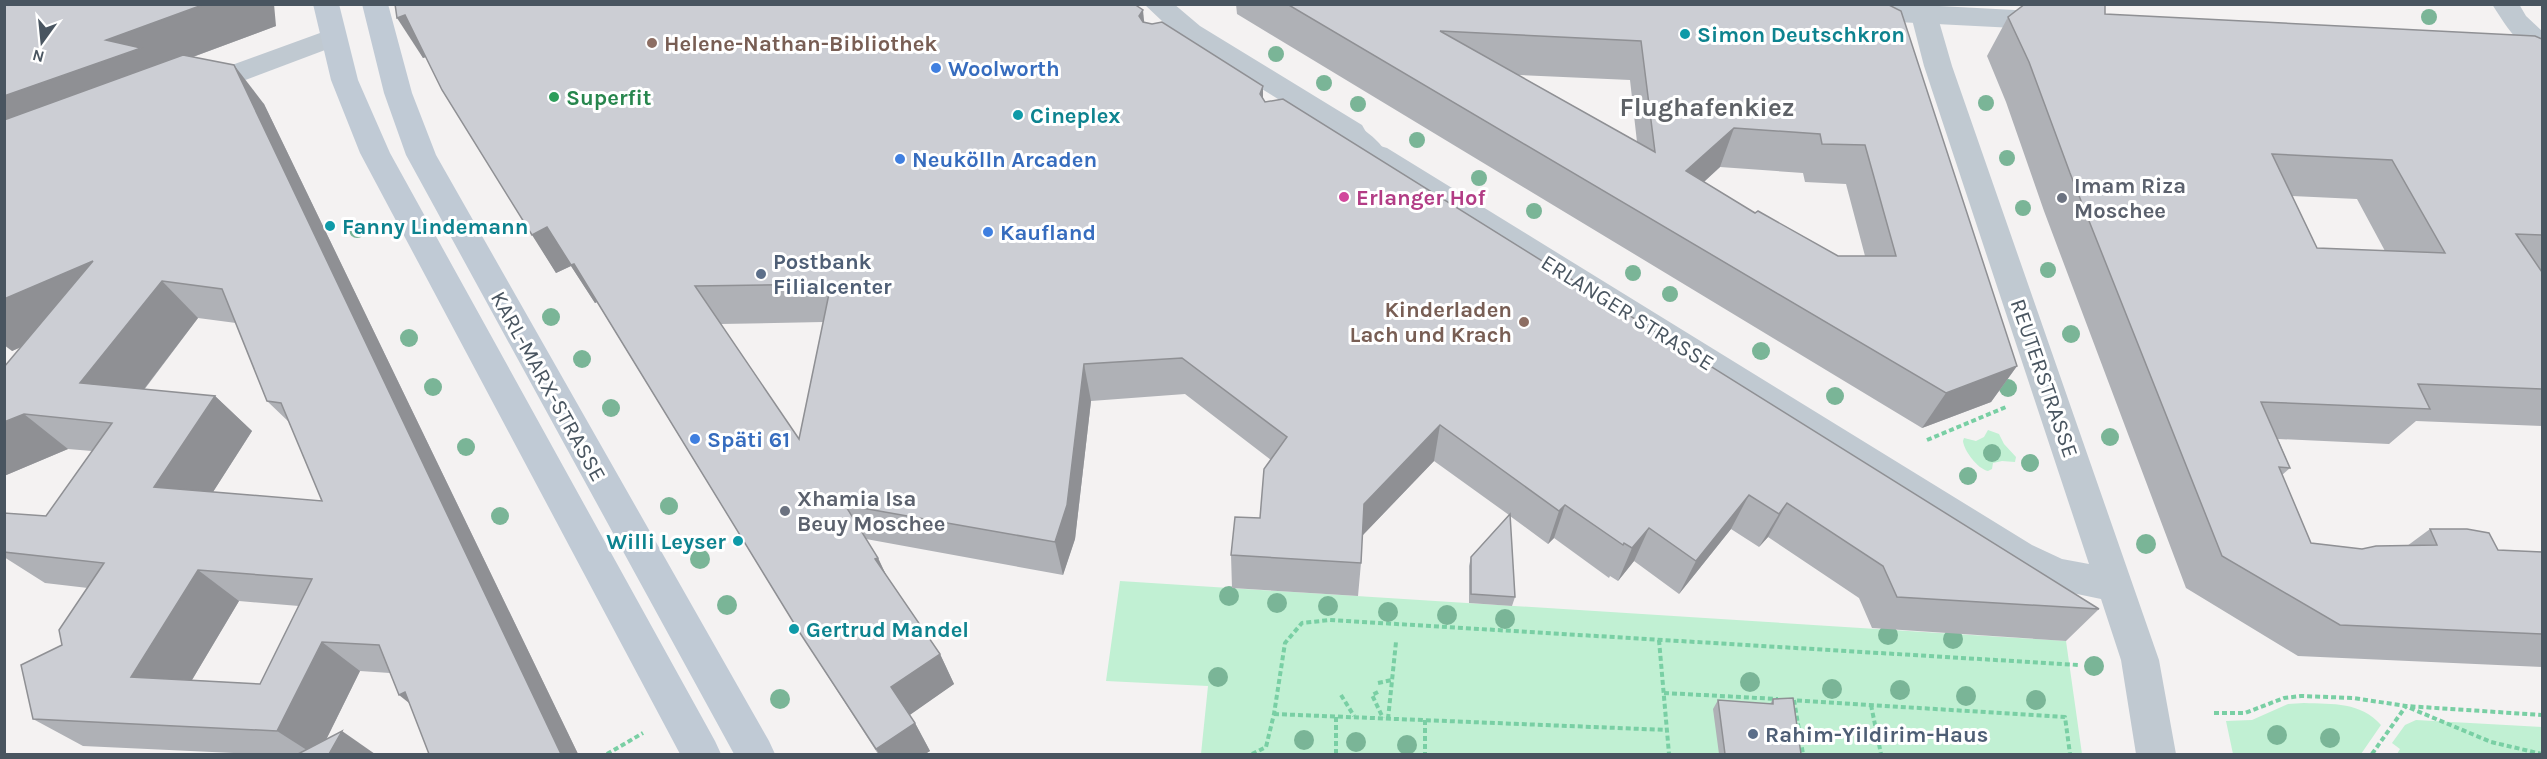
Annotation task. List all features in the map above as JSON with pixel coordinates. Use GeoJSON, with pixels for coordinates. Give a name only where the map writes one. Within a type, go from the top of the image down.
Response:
{"type":"FeatureCollection","features":[{"type":"Feature","properties":{"kind":"main road","name":"KARL-MARX-STRASSE"},"geometry":{"type":"LineString","coordinates":[[326,4],[331,38],[353,108],[375,153],[701,754]]}},
{"type":"Feature","properties":{"kind":"main road"},"geometry":{"type":"LineString","coordinates":[[331,38],[352,4]]}},
{"type":"Feature","properties":{"kind":"main road","name":"KARL-MARX-STRASSE"},"geometry":{"type":"LineString","coordinates":[[375,4],[398,93],[421,155],[755,754]]}},
{"type":"Feature","properties":{"kind":"street","name":"ERLANGER STRASSE"},"geometry":{"type":"LineString","coordinates":[[1157,4],[1180,39],[1298,114],[1364,144],[2019,556],[2058,574],[2116,586]]}},
{"type":"Feature","properties":{"kind":"street"},"geometry":{"type":"LineString","coordinates":[[2505,4],[2517,22],[2542,45]]}},
{"type":"Feature","properties":{"kind":"street"},"geometry":{"type":"LineString","coordinates":[[1833,10],[1923,9],[2077,22]]}},
{"type":"Feature","properties":{"kind":"street","name":"REUTERSTRASSE"},"geometry":{"type":"LineString","coordinates":[[1923,9],[1938,66],[2140,660],[2156,754]]}},
{"type":"Feature","properties":{"kind":"street"},"geometry":{"type":"LineString","coordinates":[[178,95],[331,38]]}},
{"type":"Feature","properties":{"kind":"street"},"geometry":{"type":"LineString","coordinates":[[2506,42],[2542,45]]}},
{"type":"Feature","properties":{"kind":"path"},"geometry":{"type":"LineString","coordinates":[[1927,440],[2006,407]]}},
{"type":"Feature","properties":{"kind":"path"},"geometry":{"type":"LineString","coordinates":[[1252,754],[1266,747],[1274,714],[1285,643],[1302,623],[1330,620],[2079,665]]}},
{"type":"Feature","properties":{"kind":"path"},"geometry":{"type":"LineString","coordinates":[[1659,640],[1669,754]]}},
{"type":"Feature","properties":{"kind":"path"},"geometry":{"type":"LineString","coordinates":[[1386,719],[1396,642]]}},
{"type":"Feature","properties":{"kind":"path"},"geometry":{"type":"LineString","coordinates":[[1378,683],[1392,680]]}},
{"type":"Feature","properties":{"kind":"path"},"geometry":{"type":"LineString","coordinates":[[1378,692],[1372,695],[1373,700],[1386,719]]}},
{"type":"Feature","properties":{"kind":"path"},"geometry":{"type":"LineString","coordinates":[[1664,693],[2065,717],[2070,754]]}},
{"type":"Feature","properties":{"kind":"path"},"geometry":{"type":"LineString","coordinates":[[1341,695],[1354,717]]}},
{"type":"Feature","properties":{"kind":"path"},"geometry":{"type":"LineString","coordinates":[[2214,712],[2245,713],[2284,698],[2301,696],[2353,698],[2406,706],[2542,715]]}},
{"type":"Feature","properties":{"kind":"path"},"geometry":{"type":"LineString","coordinates":[[1794,700],[1803,754]]}},
{"type":"Feature","properties":{"kind":"path"},"geometry":{"type":"LineString","coordinates":[[1871,705],[1881,754]]}},
{"type":"Feature","properties":{"kind":"path"},"geometry":{"type":"LineString","coordinates":[[2406,706],[2486,740],[2542,754]]}},
{"type":"Feature","properties":{"kind":"path"},"geometry":{"type":"LineString","coordinates":[[2372,754],[2406,706]]}},
{"type":"Feature","properties":{"kind":"path"},"geometry":{"type":"LineString","coordinates":[[1274,714],[1667,730]]}},
{"type":"Feature","properties":{"kind":"path"},"geometry":{"type":"LineString","coordinates":[[1336,717],[1336,754]]}},
{"type":"Feature","properties":{"kind":"path"},"geometry":{"type":"LineString","coordinates":[[1425,720],[1425,754]]}},
{"type":"Feature","properties":{"kind":"path"},"geometry":{"type":"LineString","coordinates":[[607,754],[643,733]]}},
{"type":"Feature","properties":{"kind":"green space"},"geometry":{"type":"Polygon","coordinates":[[[1988,430],[1999,434],[2004,444],[2016,457],[2015,462],[1993,463],[1992,469],[1988,471],[1972,459],[1964,445],[1964,438],[1976,441],[1984,437],[1988,430]]]}},
{"type":"Feature","properties":{"kind":"green space"},"geometry":{"type":"Polygon","coordinates":[[[1120,581],[2066,641],[2082,754],[1201,754],[1208,686],[1106,681],[1120,581]]]}},
{"type":"Feature","properties":{"kind":"green space"},"geometry":{"type":"Polygon","coordinates":[[[2288,704],[2336,704],[2355,708],[2373,717],[2381,725],[2361,754],[2233,754],[2226,721],[2252,720],[2288,704]]]}},
{"type":"Feature","properties":{"kind":"green space"},"geometry":{"type":"Polygon","coordinates":[[[2416,720],[2542,727],[2542,754],[2397,754],[2400,749],[2392,743],[2405,725],[2416,720]]]}},
{"type":"Feature","properties":{"kind":"building"},"geometry":{"type":"Polygon","coordinates":[[[4,4],[205,4],[106,40],[141,48],[4,96],[4,4]]]}},
{"type":"Feature","properties":{"kind":"building"},"geometry":{"type":"Polygon","coordinates":[[[395,4],[1134,4],[1143,10],[1139,16],[1143,22],[1152,24],[1162,22],[1263,86],[1260,94],[1265,102],[1283,99],[2099,609],[1897,597],[1883,566],[1787,503],[1779,514],[1749,495],[1696,561],[1649,528],[1632,548],[1624,543],[1623,545],[1565,505],[1559,511],[1440,425],[1364,504],[1361,563],[1231,555],[1235,517],[1260,518],[1264,469],[1287,437],[1182,358],[1084,364],[1067,505],[1055,542],[845,505],[878,558],[875,559],[940,654],[891,687],[915,723],[876,749],[800,633],[574,264],[571,265],[547,227],[532,235],[442,90],[405,15],[397,18],[395,4]],[[831,284],[695,286],[799,439],[831,284]]]}},
{"type":"Feature","properties":{"kind":"building"},"geometry":{"type":"Polygon","coordinates":[[[1287,4],[1889,5],[1901,11],[2017,366],[1946,393],[1287,4]],[[1440,31],[1655,152],[1641,41],[1440,31]],[[1734,128],[1686,171],[1755,213],[1758,211],[1838,256],[1896,256],[1865,145],[1822,144],[1820,134],[1734,128]]]}},
{"type":"Feature","properties":{"kind":"building"},"geometry":{"type":"Polygon","coordinates":[[[2025,4],[2105,4],[2105,14],[2535,36],[2542,39],[2542,235],[2516,234],[2542,272],[2542,389],[2418,384],[2430,409],[2261,402],[2290,468],[2279,467],[2311,543],[2362,549],[2376,546],[2437,545],[2430,529],[2467,529],[2489,533],[2498,550],[2542,552],[2542,634],[2340,625],[2222,556],[2070,173],[2029,62],[2008,17],[2025,4]],[[2272,154],[2317,248],[2445,253],[2392,160],[2272,154]]]}},
{"type":"Feature","properties":{"kind":"building"},"geometry":{"type":"Polygon","coordinates":[[[183,55],[234,65],[561,754],[429,754],[405,692],[399,695],[379,645],[322,642],[277,731],[33,719],[21,665],[62,645],[59,630],[104,563],[4,552],[4,513],[46,516],[112,423],[24,414],[4,422],[4,367],[93,261],[4,299],[4,120],[183,55]],[[162,281],[80,383],[215,396],[154,487],[322,501],[281,403],[267,401],[222,289],[162,281]],[[198,570],[131,677],[260,684],[312,579],[198,570]]]}},
{"type":"Feature","properties":{"kind":"building"},"geometry":{"type":"Polygon","coordinates":[[[1510,514],[1515,597],[1471,594],[1471,557],[1510,514]]]}},
{"type":"Feature","properties":{"kind":"building","name":"Rahim-Yildirim-Haus"},"geometry":{"type":"Polygon","coordinates":[[[1793,698],[1801,754],[1725,754],[1718,700],[1773,704],[1773,699],[1793,698]]]}},
{"type":"Feature","properties":{"kind":"building"},"geometry":{"type":"Polygon","coordinates":[[[342,731],[329,754],[298,754],[342,731]]]}},
{"type":"Feature","properties":{"kind":"place","name":"Simon Deutschkron"},"geometry":{"type":"Point","coordinates":[1685,34]}},
{"type":"Feature","properties":{"kind":"place","name":"Helene-Nathan-Bibliothek"},"geometry":{"type":"Point","coordinates":[652,43]}},
{"type":"Feature","properties":{"kind":"place","name":"Woolworth"},"geometry":{"type":"Point","coordinates":[936,68]}},
{"type":"Feature","properties":{"kind":"place","name":"Superfit"},"geometry":{"type":"Point","coordinates":[554,97]}},
{"type":"Feature","properties":{"kind":"place","name":"Cineplex"},"geometry":{"type":"Point","coordinates":[1018,115]}},
{"type":"Feature","properties":{"kind":"place","name":"Neukölln Arcaden"},"geometry":{"type":"Point","coordinates":[900,159]}},
{"type":"Feature","properties":{"kind":"place","name":"Erlanger Hof"},"geometry":{"type":"Point","coordinates":[1344,197]}},
{"type":"Feature","properties":{"kind":"place","name":"Imam Riza Moschee"},"geometry":{"type":"Point","coordinates":[2062,198]}},
{"type":"Feature","properties":{"kind":"place","name":"Fanny Lindemann"},"geometry":{"type":"Point","coordinates":[330,226]}},
{"type":"Feature","properties":{"kind":"place","name":"Kaufland"},"geometry":{"type":"Point","coordinates":[988,232]}},
{"type":"Feature","properties":{"kind":"place","name":"Postbank Filialcenter"},"geometry":{"type":"Point","coordinates":[761,274]}},
{"type":"Feature","properties":{"kind":"place","name":"Kinderladen Lach und Krach"},"geometry":{"type":"Point","coordinates":[1524,322]}},
{"type":"Feature","properties":{"kind":"place","name":"Späti 61"},"geometry":{"type":"Point","coordinates":[695,439]}},
{"type":"Feature","properties":{"kind":"place","name":"Xhamia Isa Beuy Moschee"},"geometry":{"type":"Point","coordinates":[785,511]}},
{"type":"Feature","properties":{"kind":"place","name":"Willi Leyser"},"geometry":{"type":"Point","coordinates":[738,541]}},
{"type":"Feature","properties":{"kind":"place","name":"Gertrud Mandel"},"geometry":{"type":"Point","coordinates":[794,629]}},
{"type":"Feature","properties":{"kind":"place","name":"Rahim-Yildirim-Haus"},"geometry":{"type":"Point","coordinates":[1753,734]}},
{"type":"Feature","properties":{"kind":"district","name":"Flughafenkiez"},"geometry":{"type":"Point","coordinates":[1707,107]}}]}
